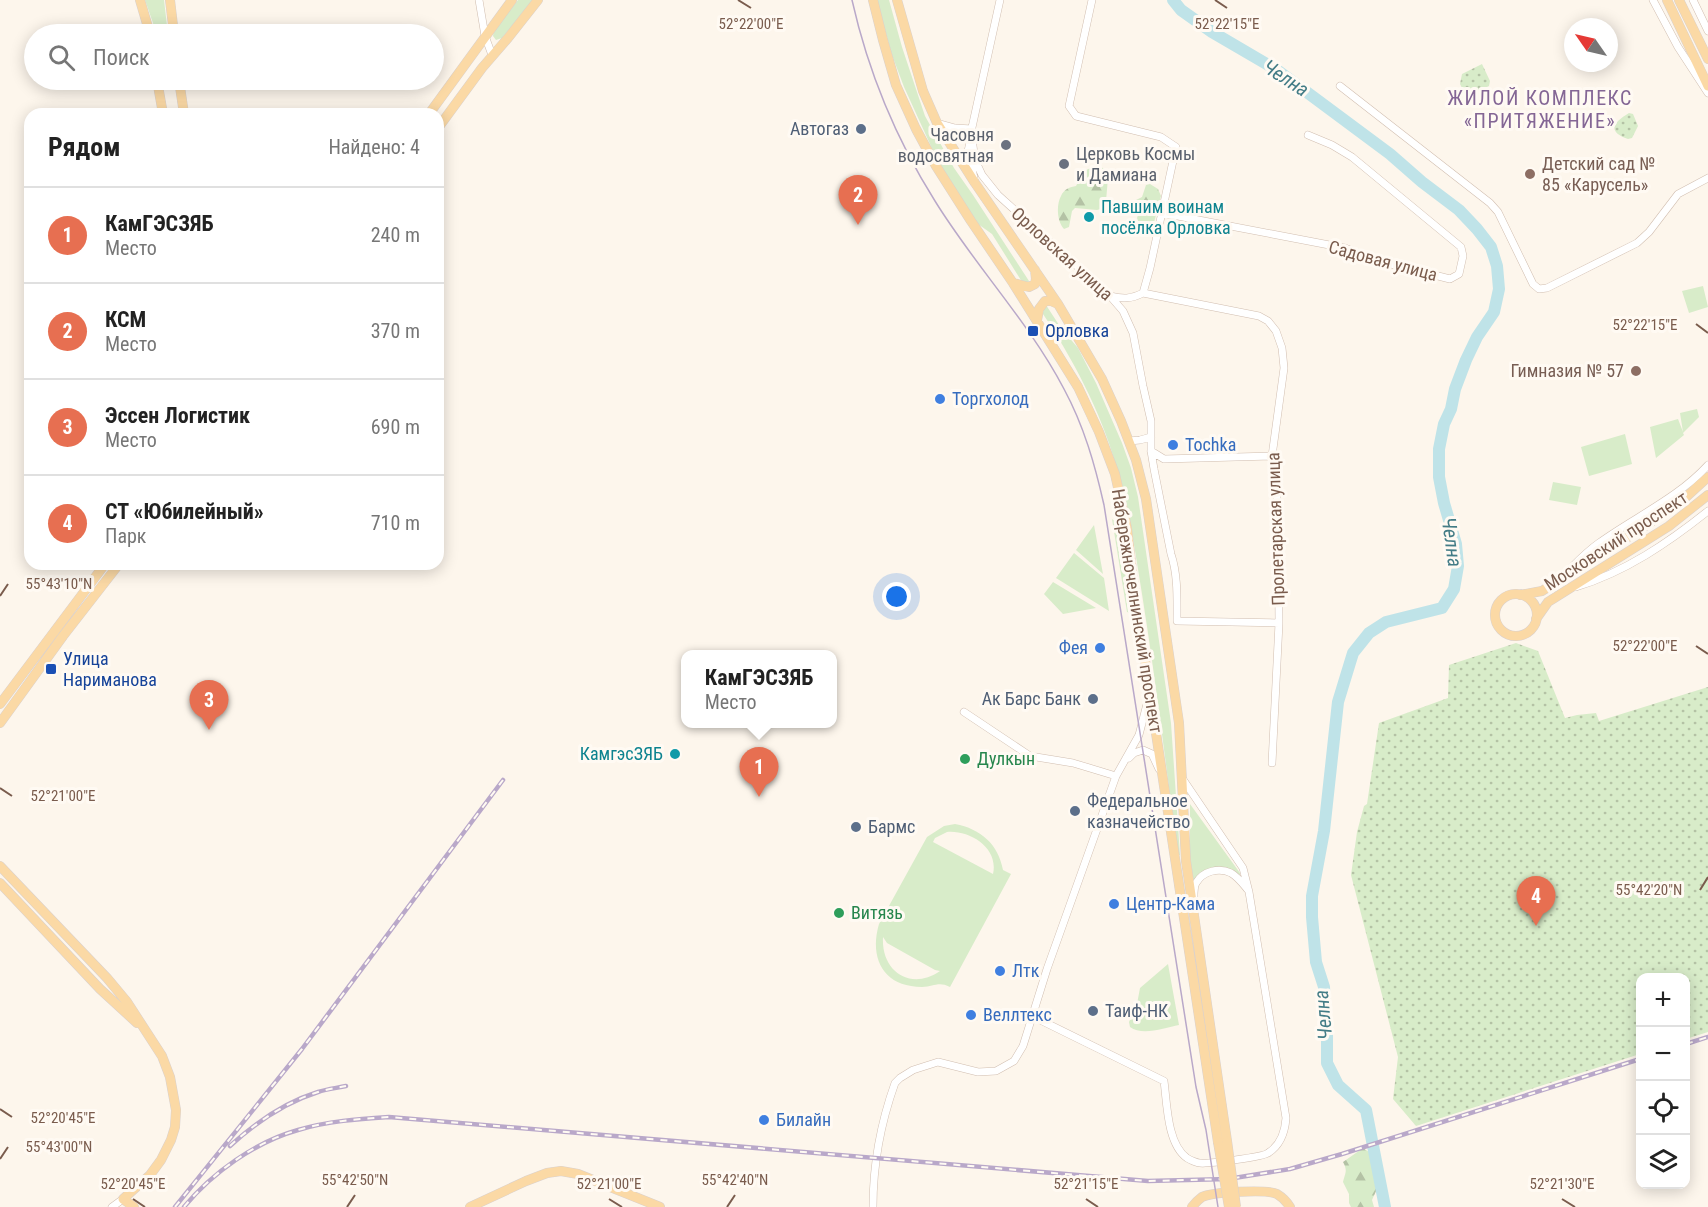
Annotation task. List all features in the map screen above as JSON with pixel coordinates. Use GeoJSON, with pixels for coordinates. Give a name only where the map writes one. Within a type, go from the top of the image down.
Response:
{"type":"FeatureCollection","features":[{"type":"Feature","properties":{"kind":"main road"},"geometry":{"type":"LineString","coordinates":[[140,0],[147,24]]}},
{"type":"Feature","properties":{"kind":"main road"},"geometry":{"type":"LineString","coordinates":[[171,0],[173,24]]}},
{"type":"Feature","properties":{"kind":"main road"},"geometry":{"type":"LineString","coordinates":[[433,108],[512,0]]}},
{"type":"Feature","properties":{"kind":"main road"},"geometry":{"type":"LineString","coordinates":[[444,120],[492,55],[538,0]]}},
{"type":"Feature","properties":{"kind":"main road","name":"Набережночелнинский проспект"},"geometry":{"type":"LineString","coordinates":[[873,0],[896,85],[916,129],[948,184],[1078,387],[1115,474],[1126,528],[1163,777],[1222,1141],[1236,1207]]}},
{"type":"Feature","properties":{"kind":"main road","name":"Набережночелнинский проспект"},"geometry":{"type":"LineString","coordinates":[[897,0],[923,91],[937,123],[975,183],[1059,304],[1102,379],[1136,460],[1146,499],[1179,723],[1186,861],[1229,1207]]}},
{"type":"Feature","properties":{"kind":"main road"},"geometry":{"type":"LineString","coordinates":[[1666,0],[1708,86]]}},
{"type":"Feature","properties":{"kind":"main road"},"geometry":{"type":"LineString","coordinates":[[1679,0],[1708,59]]}},
{"type":"Feature","properties":{"kind":"main road"},"geometry":{"type":"LineString","coordinates":[[159,90],[162,108]]}},
{"type":"Feature","properties":{"kind":"main road"},"geometry":{"type":"LineString","coordinates":[[180,90],[183,108]]}},
{"type":"Feature","properties":{"kind":"main road"},"geometry":{"type":"LineString","coordinates":[[1013,283],[1029,287],[1035,284],[1034,267]]}},
{"type":"Feature","properties":{"kind":"main road"},"geometry":{"type":"LineString","coordinates":[[1037,320],[1039,309],[1045,301],[1059,304]]}},
{"type":"Feature","properties":{"kind":"main road","name":"Московский проспект"},"geometry":{"type":"LineString","coordinates":[[1708,477],[1686,497],[1651,522],[1542,591],[1505,597],[1497,605],[1494,616],[1499,627],[1509,636],[1521,636],[1527,633],[1548,602],[1669,525],[1708,495]]}},
{"type":"Feature","properties":{"kind":"main road"},"geometry":{"type":"LineString","coordinates":[[0,704],[100,570]]}},
{"type":"Feature","properties":{"kind":"main road"},"geometry":{"type":"LineString","coordinates":[[0,723],[114,570]]}},
{"type":"Feature","properties":{"kind":"main road","name":"Московский проспект"},"geometry":{"type":"LineString","coordinates":[[1520,595],[1536,606],[1536,619]]}},
{"type":"Feature","properties":{"kind":"main road"},"geometry":{"type":"LineString","coordinates":[[0,866],[128,1002],[162,1056],[171,1077],[176,1127],[161,1160],[150,1175],[123,1199],[134,1207]]}},
{"type":"Feature","properties":{"kind":"main road"},"geometry":{"type":"LineString","coordinates":[[0,883],[100,989],[145,1030]]}},
{"type":"Feature","properties":{"kind":"main road"},"geometry":{"type":"LineString","coordinates":[[470,1207],[526,1181],[547,1173],[561,1171],[578,1174],[660,1207]]}},
{"type":"Feature","properties":{"kind":"main road"},"geometry":{"type":"LineString","coordinates":[[1192,1207],[1204,1196],[1260,1190],[1275,1193],[1290,1207]]}},
{"type":"Feature","properties":{"kind":"street"},"geometry":{"type":"LineString","coordinates":[[479,0],[485,36],[492,55]]}},
{"type":"Feature","properties":{"kind":"street","name":"Орловская улица"},"geometry":{"type":"LineString","coordinates":[[1000,0],[971,130],[975,160],[982,175],[998,195],[1123,310],[1133,333],[1151,421],[1151,451],[1174,564],[1177,621],[1279,623]]}},
{"type":"Feature","properties":{"kind":"street"},"geometry":{"type":"LineString","coordinates":[[1092,0],[1069,106],[1076,116],[1161,138],[1176,147],[1143,293]]}},
{"type":"Feature","properties":{"kind":"street"},"geometry":{"type":"LineString","coordinates":[[1653,0],[1678,47],[1708,93]]}},
{"type":"Feature","properties":{"kind":"street"},"geometry":{"type":"LineString","coordinates":[[1693,0],[1708,32]]}},
{"type":"Feature","properties":{"kind":"street"},"geometry":{"type":"LineString","coordinates":[[1340,86],[1494,207],[1533,284],[1539,289],[1637,243],[1649,232],[1680,192],[1708,178]]}},
{"type":"Feature","properties":{"kind":"street"},"geometry":{"type":"LineString","coordinates":[[937,123],[971,130],[968,151],[975,183]]}},
{"type":"Feature","properties":{"kind":"street","name":"Садовая улица"},"geometry":{"type":"LineString","coordinates":[[1162,213],[1345,248],[1379,261],[1450,279],[1459,274],[1463,256],[1461,248],[1352,157],[1308,135]]}},
{"type":"Feature","properties":{"kind":"street","name":"Пролетарская улица"},"geometry":{"type":"LineString","coordinates":[[1110,296],[1123,299],[1143,293],[1259,316],[1268,321],[1276,331],[1282,348],[1284,368],[1272,456],[1278,506],[1279,623],[1272,763]]}},
{"type":"Feature","properties":{"kind":"street"},"geometry":{"type":"LineString","coordinates":[[1129,441],[1151,437]]}},
{"type":"Feature","properties":{"kind":"street"},"geometry":{"type":"LineString","coordinates":[[1151,451],[1164,459],[1272,456]]}},
{"type":"Feature","properties":{"kind":"street"},"geometry":{"type":"LineString","coordinates":[[1559,580],[1599,542],[1630,524],[1682,488],[1708,465]]}},
{"type":"Feature","properties":{"kind":"street"},"geometry":{"type":"LineString","coordinates":[[1564,590],[1596,581],[1632,564],[1708,511]]}},
{"type":"Feature","properties":{"kind":"street"},"geometry":{"type":"LineString","coordinates":[[873,1207],[877,1159],[884,1120],[895,1083],[912,1070],[938,1062],[978,1072],[996,1071],[1014,1061],[1023,1046],[1116,776],[1139,735],[1150,691]]}},
{"type":"Feature","properties":{"kind":"street"},"geometry":{"type":"LineString","coordinates":[[964,712],[1030,756],[1073,763],[1116,776]]}},
{"type":"Feature","properties":{"kind":"street"},"geometry":{"type":"LineString","coordinates":[[1123,764],[1134,753],[1143,750],[1152,754],[1163,777]]}},
{"type":"Feature","properties":{"kind":"street"},"geometry":{"type":"LineString","coordinates":[[1032,1016],[1164,1081],[1171,1131],[1177,1147],[1187,1158],[1199,1163],[1267,1155],[1278,1144],[1286,1131],[1286,1118],[1249,891],[1243,868],[1182,778]]}},
{"type":"Feature","properties":{"kind":"street"},"geometry":{"type":"LineString","coordinates":[[1192,908],[1195,884],[1203,874],[1216,870],[1229,872],[1249,891]]}},
{"type":"Feature","properties":{"kind":"street"},"geometry":{"type":"LineString","coordinates":[[112,1207],[123,1199]]}},
{"type":"Feature","properties":{"kind":"green space"},"geometry":{"type":"Polygon","coordinates":[[[145,0],[164,0],[167,24],[153,23],[145,0]]]}},
{"type":"Feature","properties":{"kind":"green space"},"geometry":{"type":"Polygon","coordinates":[[[518,0],[533,0],[502,38],[496,40],[493,36],[494,30],[518,0]]]}},
{"type":"Feature","properties":{"kind":"green space"},"geometry":{"type":"Polygon","coordinates":[[[877,0],[889,0],[925,116],[954,168],[1029,281],[1027,285],[1024,285],[992,234],[978,224],[940,166],[904,87],[892,55],[877,0]]]}},
{"type":"Feature","properties":{"kind":"green space"},"geometry":{"type":"Polygon","coordinates":[[[1482,64],[1490,81],[1489,86],[1476,90],[1462,88],[1460,84],[1462,74],[1482,64]]]}},
{"type":"Feature","properties":{"kind":"green space"},"geometry":{"type":"Polygon","coordinates":[[[1629,113],[1633,114],[1638,126],[1632,138],[1628,139],[1617,133],[1615,126],[1629,113]]]}},
{"type":"Feature","properties":{"kind":"green space"},"geometry":{"type":"Polygon","coordinates":[[[1095,166],[1103,168],[1108,178],[1104,208],[1097,210],[1075,208],[1072,211],[1069,227],[1064,229],[1058,213],[1061,196],[1067,189],[1076,186],[1084,171],[1095,166]]]}},
{"type":"Feature","properties":{"kind":"green space"},"geometry":{"type":"Polygon","coordinates":[[[1150,184],[1158,189],[1161,196],[1151,234],[1148,237],[1141,234],[1137,218],[1139,212],[1135,206],[1136,200],[1142,197],[1146,185],[1150,184]]]}},
{"type":"Feature","properties":{"kind":"green space"},"geometry":{"type":"Polygon","coordinates":[[[1703,286],[1708,307],[1689,313],[1682,291],[1703,286]]]}},
{"type":"Feature","properties":{"kind":"green space"},"geometry":{"type":"Polygon","coordinates":[[[1046,305],[1078,348],[1096,383],[1131,468],[1138,497],[1171,723],[1180,855],[1178,855],[1147,627],[1125,497],[1094,405],[1075,366],[1041,311],[1046,305]]]}},
{"type":"Feature","properties":{"kind":"green space"},"geometry":{"type":"Polygon","coordinates":[[[1697,409],[1699,417],[1683,433],[1684,435],[1656,458],[1650,427],[1678,419],[1683,432],[1680,413],[1697,409]]]}},
{"type":"Feature","properties":{"kind":"green space"},"geometry":{"type":"Polygon","coordinates":[[[1625,434],[1632,464],[1589,476],[1581,447],[1625,434]]]}},
{"type":"Feature","properties":{"kind":"green space"},"geometry":{"type":"Polygon","coordinates":[[[1553,482],[1581,487],[1577,505],[1549,500],[1553,482]]]}},
{"type":"Feature","properties":{"kind":"green space"},"geometry":{"type":"Polygon","coordinates":[[[1112,519],[1118,524],[1131,613],[1127,612],[1112,519]]]}},
{"type":"Feature","properties":{"kind":"green space"},"geometry":{"type":"Polygon","coordinates":[[[1094,525],[1103,574],[1076,550],[1094,525]]]}},
{"type":"Feature","properties":{"kind":"green space"},"geometry":{"type":"Polygon","coordinates":[[[1074,553],[1104,578],[1109,611],[1056,578],[1074,553]]]}},
{"type":"Feature","properties":{"kind":"green space"},"geometry":{"type":"Polygon","coordinates":[[[1053,582],[1096,608],[1063,614],[1044,594],[1053,582]]]}},
{"type":"Feature","properties":{"kind":"green space"},"geometry":{"type":"Polygon","coordinates":[[[1516,643],[1538,651],[1565,718],[1596,713],[1599,721],[1708,687],[1708,1032],[1690,1038],[1690,973],[1636,973],[1636,1055],[1416,1126],[1393,1099],[1398,1057],[1351,875],[1357,832],[1364,806],[1367,804],[1379,723],[1448,698],[1449,665],[1516,643]]]}},
{"type":"Feature","properties":{"kind":"green space"},"geometry":{"type":"Polygon","coordinates":[[[1190,804],[1240,875],[1226,868],[1214,867],[1203,872],[1192,882],[1190,804]]]}},
{"type":"Feature","properties":{"kind":"green space"},"geometry":{"type":"Polygon","coordinates":[[[955,824],[964,826],[987,839],[997,853],[1003,870],[1011,874],[950,987],[939,984],[922,987],[909,986],[897,982],[882,968],[878,959],[876,936],[879,924],[927,837],[944,826],[955,824]],[[947,832],[935,838],[933,842],[993,874],[992,856],[981,842],[965,834],[947,832]],[[883,937],[887,960],[900,975],[919,979],[940,971],[887,943],[883,937]]]}},
{"type":"Feature","properties":{"kind":"green space"},"geometry":{"type":"Polygon","coordinates":[[[1168,964],[1179,1025],[1147,1031],[1135,1030],[1130,1027],[1129,1022],[1137,1004],[1140,988],[1168,964]]]}},
{"type":"Feature","properties":{"kind":"green space"},"geometry":{"type":"Polygon","coordinates":[[[1363,1148],[1369,1152],[1377,1189],[1372,1200],[1374,1207],[1351,1207],[1349,1194],[1343,1182],[1346,1170],[1343,1162],[1363,1148]]]}},
{"type":"Feature","properties":{"kind":"waterway","name":"Челна"},"geometry":{"type":"LineString","coordinates":[[1173,0],[1181,10],[1212,32],[1277,70],[1390,154],[1459,210],[1491,247],[1497,266],[1499,289],[1494,312],[1477,337],[1466,360],[1444,424],[1439,449],[1439,477],[1456,544],[1458,566],[1454,589],[1442,608],[1386,622],[1369,633],[1353,653],[1338,702],[1324,831],[1312,896],[1316,962],[1324,987],[1327,1063],[1338,1085],[1366,1110],[1385,1207]]}},
{"type":"Feature","properties":{"kind":"tram line"},"geometry":{"type":"LineString","coordinates":[[852,0],[875,78],[908,153],[951,225],[1050,364],[1077,417],[1093,460],[1104,505],[1196,1087],[1206,1130],[1218,1207]]}},
{"type":"Feature","properties":{"kind":"railway"},"geometry":{"type":"LineString","coordinates":[[175,1207],[302,1049],[503,780]]}},
{"type":"Feature","properties":{"kind":"railway"},"geometry":{"type":"LineString","coordinates":[[1690,1043],[1708,1037]]}},
{"type":"Feature","properties":{"kind":"railway"},"geometry":{"type":"LineString","coordinates":[[184,1207],[221,1171],[266,1142],[321,1124],[389,1117],[1148,1181],[1228,1179],[1290,1169],[1342,1154],[1636,1060]]}},
{"type":"Feature","properties":{"kind":"railway"},"geometry":{"type":"LineString","coordinates":[[230,1146],[260,1121],[294,1101],[321,1091],[346,1086]]}},
{"type":"Feature","properties":{"kind":"place","name":"Автогаз"},"geometry":{"type":"Point","coordinates":[861,129]}},
{"type":"Feature","properties":{"kind":"place","name":"Часовня водосвятная"},"geometry":{"type":"Point","coordinates":[1006,145]}},
{"type":"Feature","properties":{"kind":"place","name":"Церковь Космы и Дамиана"},"geometry":{"type":"Point","coordinates":[1064,164]}},
{"type":"Feature","properties":{"kind":"place","name":"Детский сад № 85 «Карусель»"},"geometry":{"type":"Point","coordinates":[1530,174]}},
{"type":"Feature","properties":{"kind":"place","name":"Павшим воинам посёлка Орловка"},"geometry":{"type":"Point","coordinates":[1089,217]}},
{"type":"Feature","properties":{"kind":"place","name":"КСМ"},"geometry":{"type":"Point","coordinates":[858,225]}},
{"type":"Feature","properties":{"kind":"place","name":"Орловка"},"geometry":{"type":"Point","coordinates":[1033,331]}},
{"type":"Feature","properties":{"kind":"place","name":"Гимназия № 57"},"geometry":{"type":"Point","coordinates":[1636,371]}},
{"type":"Feature","properties":{"kind":"place","name":"Торгхолод"},"geometry":{"type":"Point","coordinates":[940,399]}},
{"type":"Feature","properties":{"kind":"place","name":"Tochka"},"geometry":{"type":"Point","coordinates":[1173,445]}},
{"type":"Feature","properties":{"kind":"place","name":"Фея"},"geometry":{"type":"Point","coordinates":[1100,648]}},
{"type":"Feature","properties":{"kind":"place","name":"Улица Нариманова"},"geometry":{"type":"Point","coordinates":[51,669]}},
{"type":"Feature","properties":{"kind":"place","name":"Ак Барс Банк"},"geometry":{"type":"Point","coordinates":[1093,699]}},
{"type":"Feature","properties":{"kind":"place","name":"Эссен Логистик"},"geometry":{"type":"Point","coordinates":[209,730]}},
{"type":"Feature","properties":{"kind":"place","name":"КамгэсЗЯБ"},"geometry":{"type":"Point","coordinates":[675,754]}},
{"type":"Feature","properties":{"kind":"place","name":"Дулкын"},"geometry":{"type":"Point","coordinates":[965,759]}},
{"type":"Feature","properties":{"kind":"place","name":"КамГЭСЗЯБ"},"geometry":{"type":"Point","coordinates":[759,797]}},
{"type":"Feature","properties":{"kind":"place","name":"Федеральное казначейство"},"geometry":{"type":"Point","coordinates":[1075,811]}},
{"type":"Feature","properties":{"kind":"place","name":"Бармс"},"geometry":{"type":"Point","coordinates":[856,827]}},
{"type":"Feature","properties":{"kind":"place","name":"Центр-Кама"},"geometry":{"type":"Point","coordinates":[1114,904]}},
{"type":"Feature","properties":{"kind":"place","name":"Витязь"},"geometry":{"type":"Point","coordinates":[839,913]}},
{"type":"Feature","properties":{"kind":"place","name":"СТ «Юбилейный»"},"geometry":{"type":"Point","coordinates":[1536,926]}},
{"type":"Feature","properties":{"kind":"place","name":"Лтк"},"geometry":{"type":"Point","coordinates":[1000,971]}},
{"type":"Feature","properties":{"kind":"place","name":"Таиф-НК"},"geometry":{"type":"Point","coordinates":[1093,1011]}},
{"type":"Feature","properties":{"kind":"place","name":"Веллтекс"},"geometry":{"type":"Point","coordinates":[971,1015]}},
{"type":"Feature","properties":{"kind":"place","name":"Билайн"},"geometry":{"type":"Point","coordinates":[764,1120]}},
{"type":"Feature","properties":{"kind":"district","name":"ЖИЛОЙ КОМПЛЕКС «ПРИТЯЖЕНИЕ»"},"geometry":{"type":"Point","coordinates":[1540,110]}}]}
